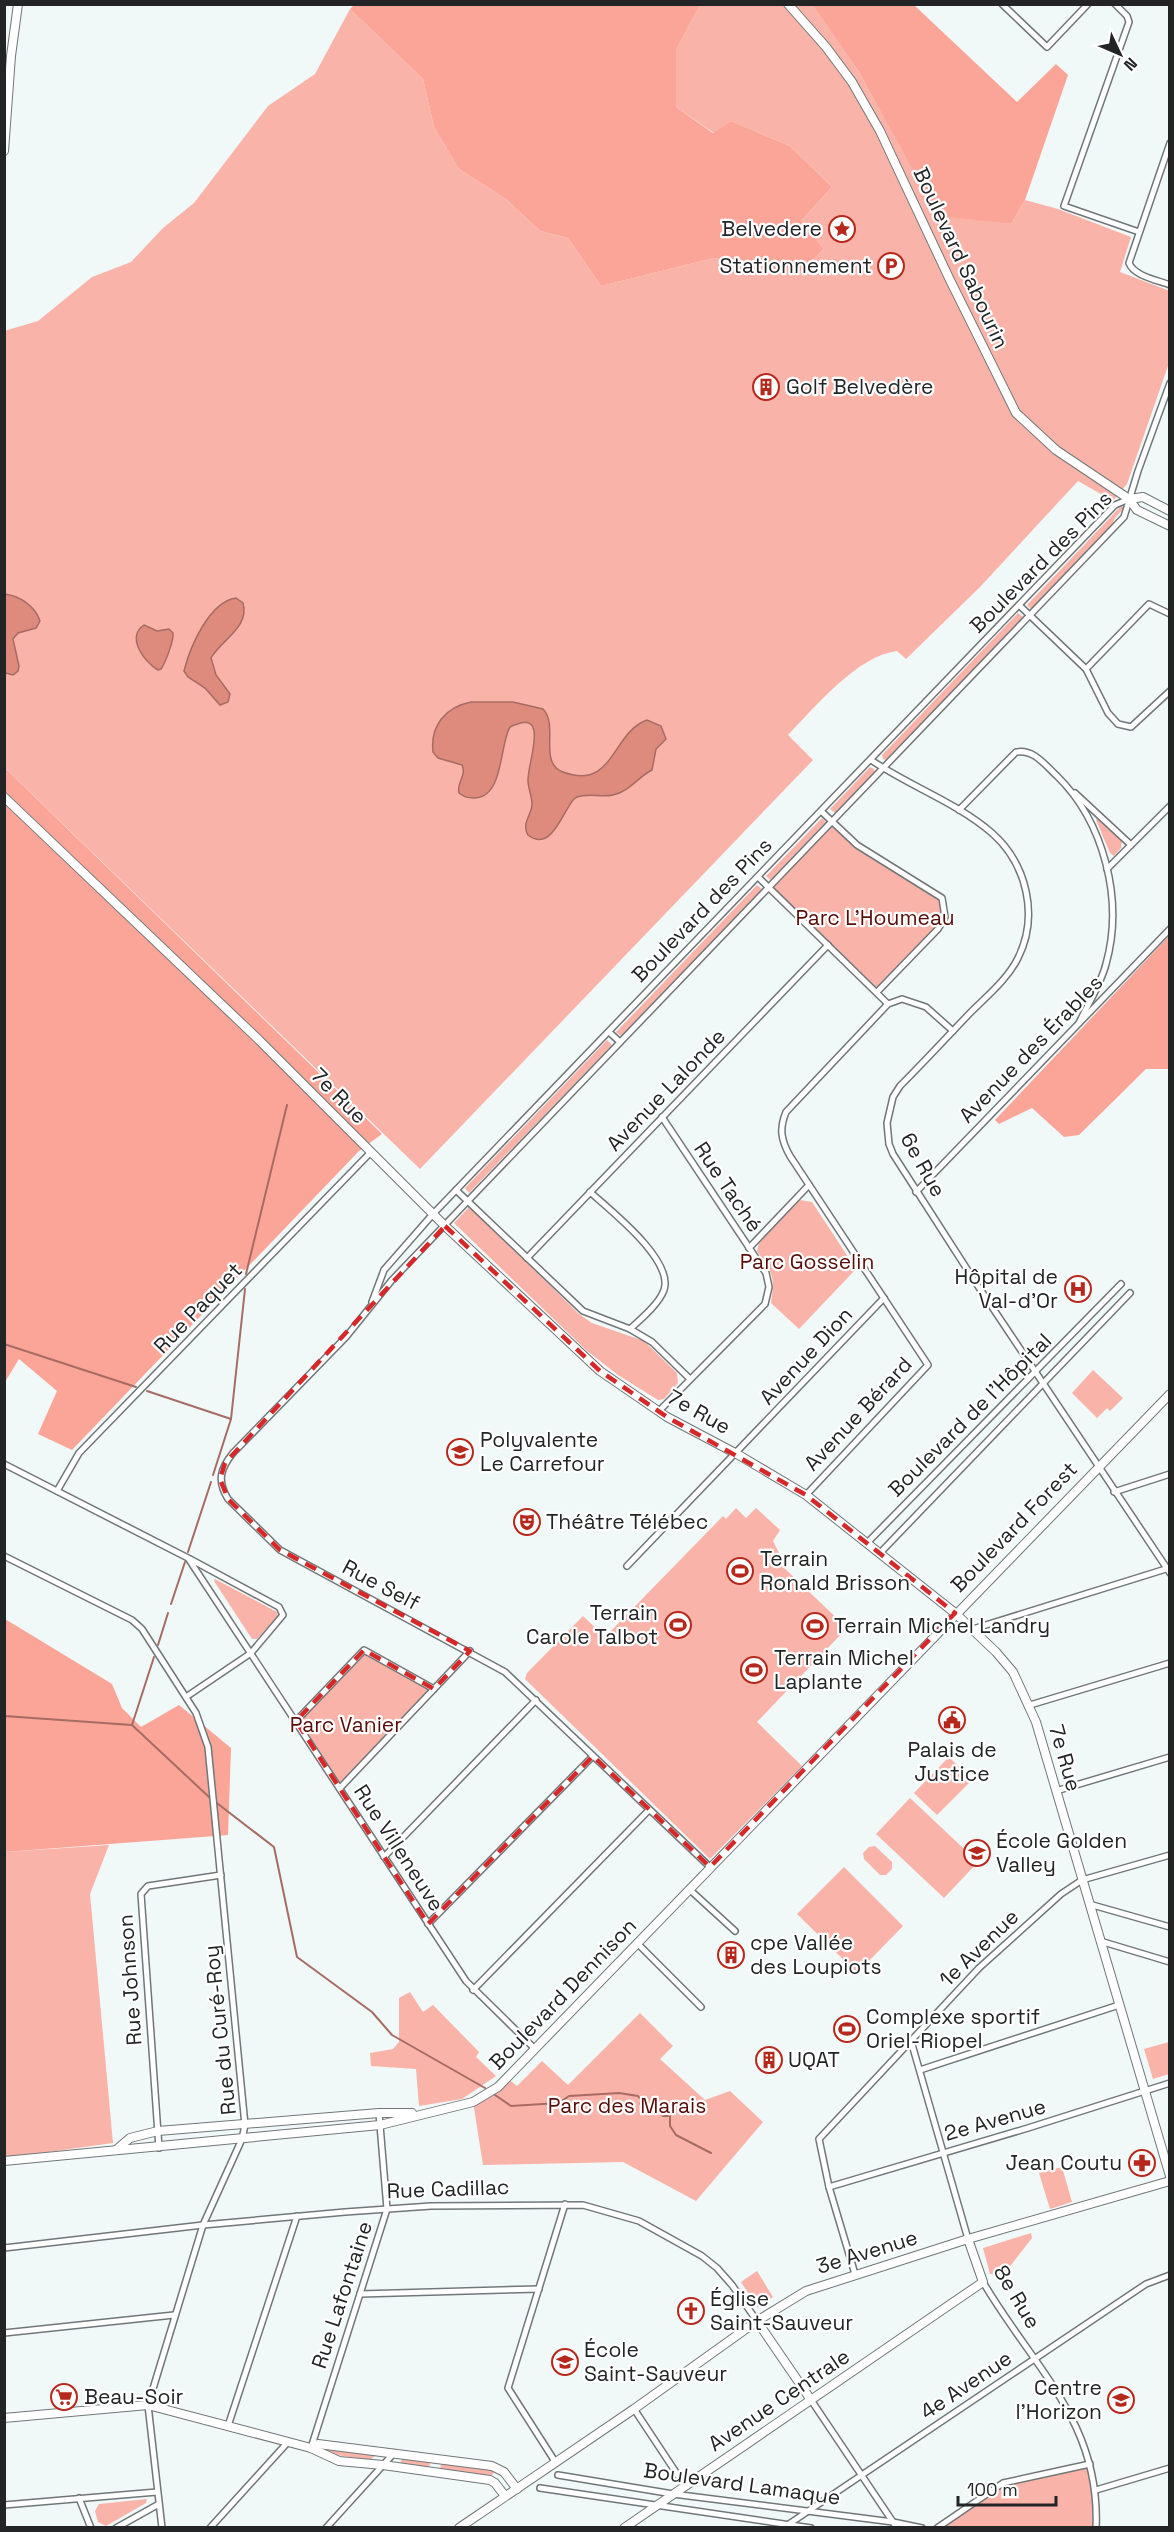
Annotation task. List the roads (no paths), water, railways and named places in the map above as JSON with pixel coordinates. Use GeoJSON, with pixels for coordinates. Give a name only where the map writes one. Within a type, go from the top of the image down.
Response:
{"type":"FeatureCollection","features":[{"type":"Feature","properties":{"kind":"street"},"geometry":{"type":"LineString","coordinates":[[4,151],[11,56],[18,4]]}},
{"type":"Feature","properties":{"kind":"street","name":"Boulevard Sabourin"},"geometry":{"type":"LineString","coordinates":[[788,4],[826,47],[852,82],[880,131],[949,278],[1016,412],[1056,450],[1129,499],[1137,510],[1170,526]]}},
{"type":"Feature","properties":{"kind":"street"},"geometry":{"type":"LineString","coordinates":[[1002,4],[1047,46],[1089,4]]}},
{"type":"Feature","properties":{"kind":"street"},"geometry":{"type":"LineString","coordinates":[[1115,4],[1127,16],[1129,22],[1064,206],[1139,232]]}},
{"type":"Feature","properties":{"kind":"street"},"geometry":{"type":"LineString","coordinates":[[1170,143],[1129,263],[1131,269],[1170,285]]}},
{"type":"Feature","properties":{"kind":"street"},"geometry":{"type":"LineString","coordinates":[[1129,499],[1170,383]]}},
{"type":"Feature","properties":{"kind":"street","name":"Boulevard Sabourin"},"geometry":{"type":"LineString","coordinates":[[1129,499],[1143,497],[1170,511]]}},
{"type":"Feature","properties":{"kind":"street","name":"Boulevard des Pins"},"geometry":{"type":"LineString","coordinates":[[433,1214],[1115,505],[1129,499]]}},
{"type":"Feature","properties":{"kind":"street","name":"Boulevard des Pins"},"geometry":{"type":"LineString","coordinates":[[445,1226],[1124,517],[1129,499]]}},
{"type":"Feature","properties":{"kind":"street"},"geometry":{"type":"LineString","coordinates":[[1086,669],[1149,604],[1170,614]]}},
{"type":"Feature","properties":{"kind":"street"},"geometry":{"type":"LineString","coordinates":[[1019,605],[1086,669],[1108,712],[1118,724],[1131,727],[1170,691]]}},
{"type":"Feature","properties":{"kind":"street"},"geometry":{"type":"LineString","coordinates":[[959,810],[1016,752],[1026,750],[1037,756],[1131,845]]}},
{"type":"Feature","properties":{"kind":"street","name":"6e Rue"},"geometry":{"type":"LineString","coordinates":[[870,760],[959,810],[992,833],[1012,856],[1024,882],[1028,911],[1023,944],[1009,973],[900,1086],[889,1109],[887,1123],[889,1144],[916,1192],[1114,1492],[1169,1569]]}},
{"type":"Feature","properties":{"kind":"street"},"geometry":{"type":"LineString","coordinates":[[1068,786],[1092,825],[1107,869],[1111,888],[1113,926],[1106,965],[1080,1023]]}},
{"type":"Feature","properties":{"kind":"street","name":"7e Rue"},"geometry":{"type":"LineString","coordinates":[[4,797],[259,1040],[445,1226],[600,1371],[659,1411],[806,1495],[955,1613],[973,1629],[1012,1672],[1030,1705],[1170,2176]]}},
{"type":"Feature","properties":{"kind":"street"},"geometry":{"type":"LineString","coordinates":[[1107,869],[1170,806]]}},
{"type":"Feature","properties":{"kind":"street"},"geometry":{"type":"LineString","coordinates":[[821,811],[857,845],[942,898],[945,917],[938,929],[877,992]]}},
{"type":"Feature","properties":{"kind":"street"},"geometry":{"type":"LineString","coordinates":[[758,876],[888,1004],[902,999],[926,1007],[953,1031]]}},
{"type":"Feature","properties":{"kind":"street","name":"Avenue des Érables"},"geometry":{"type":"LineString","coordinates":[[916,1192],[1170,929]]}},
{"type":"Feature","properties":{"kind":"street","name":"Avenue Lalonde"},"geometry":{"type":"LineString","coordinates":[[527,1258],[828,945]]}},
{"type":"Feature","properties":{"kind":"street","name":"Avenue Bérard"},"geometry":{"type":"LineString","coordinates":[[806,1495],[928,1365],[809,1185],[782,1140],[782,1122],[786,1112],[888,1004]]}},
{"type":"Feature","properties":{"kind":"street"},"geometry":{"type":"LineString","coordinates":[[609,1032],[620,1042]]}},
{"type":"Feature","properties":{"kind":"street","name":"Rue Taché"},"geometry":{"type":"LineString","coordinates":[[659,1411],[765,1304],[769,1287],[766,1273],[662,1117]]}},
{"type":"Feature","properties":{"kind":"street","name":"Rue Paquet"},"geometry":{"type":"LineString","coordinates":[[57,1491],[79,1453],[370,1153]]}},
{"type":"Feature","properties":{"kind":"street"},"geometry":{"type":"LineString","coordinates":[[749,1248],[809,1185]]}},
{"type":"Feature","properties":{"kind":"street"},"geometry":{"type":"LineString","coordinates":[[456,1190],[583,1311],[630,1329],[652,1342],[690,1379]]}},
{"type":"Feature","properties":{"kind":"street"},"geometry":{"type":"LineString","coordinates":[[590,1192],[638,1236],[664,1274],[663,1291],[630,1329]]}},
{"type":"Feature","properties":{"kind":"street","name":"Rue Self"},"geometry":{"type":"LineString","coordinates":[[371,1304],[384,1270],[433,1214]]}},
{"type":"Feature","properties":{"kind":"street","name":"Rue Self"},"geometry":{"type":"LineString","coordinates":[[445,1226],[371,1304],[345,1337],[233,1453],[222,1471],[223,1490],[234,1506],[280,1550],[506,1672],[710,1867]]}},
{"type":"Feature","properties":{"kind":"street","name":"Boulevard de l'Hôpital"},"geometry":{"type":"LineString","coordinates":[[867,1543],[1121,1284]]}},
{"type":"Feature","properties":{"kind":"street","name":"Boulevard de l'Hôpital"},"geometry":{"type":"LineString","coordinates":[[880,1554],[1130,1293]]}},
{"type":"Feature","properties":{"kind":"street","name":"Avenue Dion"},"geometry":{"type":"LineString","coordinates":[[627,1566],[737,1454],[884,1298]]}},
{"type":"Feature","properties":{"kind":"street","name":"Boulevard Forest"},"geometry":{"type":"LineString","coordinates":[[710,1867],[1170,1394]]}},
{"type":"Feature","properties":{"kind":"street","name":"Rue Villeneuve"},"geometry":{"type":"LineString","coordinates":[[4,1464],[279,1607],[283,1615],[251,1653]]}},
{"type":"Feature","properties":{"kind":"street"},"geometry":{"type":"LineString","coordinates":[[1114,1492],[1170,1474]]}},
{"type":"Feature","properties":{"kind":"street","name":"Rue du Curé-Roy"},"geometry":{"type":"LineString","coordinates":[[4,1556],[132,1620],[142,1629],[186,1697],[205,1732],[245,2125],[242,2139],[203,2224],[148,2405],[162,2528]]}},
{"type":"Feature","properties":{"kind":"street","name":"Rue Villeneuve"},"geometry":{"type":"LineString","coordinates":[[188,1558],[473,1990],[535,2049]]}},
{"type":"Feature","properties":{"kind":"street"},"geometry":{"type":"LineString","coordinates":[[973,1629],[1169,1569]]}},
{"type":"Feature","properties":{"kind":"street"},"geometry":{"type":"LineString","coordinates":[[296,1721],[364,1650],[434,1689]]}},
{"type":"Feature","properties":{"kind":"street"},"geometry":{"type":"LineString","coordinates":[[340,1788],[470,1651]]}},
{"type":"Feature","properties":{"kind":"street"},"geometry":{"type":"LineString","coordinates":[[186,1697],[251,1653]]}},
{"type":"Feature","properties":{"kind":"street"},"geometry":{"type":"LineString","coordinates":[[1030,1705],[1170,1663]]}},
{"type":"Feature","properties":{"kind":"street"},"geometry":{"type":"LineString","coordinates":[[384,1857],[536,1700]]}},
{"type":"Feature","properties":{"kind":"street"},"geometry":{"type":"LineString","coordinates":[[428,1924],[593,1756]]}},
{"type":"Feature","properties":{"kind":"street"},"geometry":{"type":"LineString","coordinates":[[1056,1791],[1170,1757]]}},
{"type":"Feature","properties":{"kind":"street"},"geometry":{"type":"LineString","coordinates":[[473,1990],[649,1810]]}},
{"type":"Feature","properties":{"kind":"street","name":"1e Avenue"},"geometry":{"type":"LineString","coordinates":[[829,2187],[819,2139],[979,1968],[1061,1894],[1082,1880],[1170,1855]]}},
{"type":"Feature","properties":{"kind":"street","name":"Boulevard Dennison"},"geometry":{"type":"LineString","coordinates":[[116,2150],[130,2138],[158,2131],[379,2113],[423,2113],[445,2110],[481,2097],[498,2086],[535,2049],[710,1867]]}},
{"type":"Feature","properties":{"kind":"street","name":"Rue Johnson"},"geometry":{"type":"LineString","coordinates":[[159,2148],[141,1894],[148,1886],[221,1875]]}},
{"type":"Feature","properties":{"kind":"street"},"geometry":{"type":"LineString","coordinates":[[689,1888],[735,1931]]}},
{"type":"Feature","properties":{"kind":"street"},"geometry":{"type":"LineString","coordinates":[[1089,1904],[1170,1927]]}},
{"type":"Feature","properties":{"kind":"street"},"geometry":{"type":"LineString","coordinates":[[1100,1941],[1170,1962]]}},
{"type":"Feature","properties":{"kind":"street"},"geometry":{"type":"LineString","coordinates":[[637,1943],[701,2007]]}},
{"type":"Feature","properties":{"kind":"street"},"geometry":{"type":"LineString","coordinates":[[920,2070],[1119,2005]]}},
{"type":"Feature","properties":{"kind":"street","name":"8e Rue"},"geometry":{"type":"LineString","coordinates":[[911,2041],[983,2282],[1070,2412],[1090,2464],[1096,2490],[1096,2528]]}},
{"type":"Feature","properties":{"kind":"street","name":"2e Avenue"},"geometry":{"type":"LineString","coordinates":[[829,2187],[1170,2083]]}},
{"type":"Feature","properties":{"kind":"street","name":"Rue Lafontaine"},"geometry":{"type":"LineString","coordinates":[[311,2448],[387,2209],[379,2113]]}},
{"type":"Feature","properties":{"kind":"street","name":"Boulevard Dennison"},"geometry":{"type":"LineString","coordinates":[[4,2161],[380,2126],[423,2113]]}},
{"type":"Feature","properties":{"kind":"street","name":"3e Avenue"},"geometry":{"type":"LineString","coordinates":[[459,2528],[634,2409],[757,2321],[806,2291],[969,2239],[1170,2181]]}},
{"type":"Feature","properties":{"kind":"street"},"geometry":{"type":"LineString","coordinates":[[829,2187],[855,2274]]}},
{"type":"Feature","properties":{"kind":"street"},"geometry":{"type":"LineString","coordinates":[[556,2463],[508,2388],[565,2204]]}},
{"type":"Feature","properties":{"kind":"street","name":"Rue Cadillac"},"geometry":{"type":"LineString","coordinates":[[4,2248],[203,2224],[387,2209],[583,2205],[639,2221],[702,2256],[724,2277],[811,2400]]}},
{"type":"Feature","properties":{"kind":"street"},"geometry":{"type":"LineString","coordinates":[[228,2426],[297,2216]]}},
{"type":"Feature","properties":{"kind":"street","name":"4e Avenue"},"geometry":{"type":"LineString","coordinates":[[785,2526],[1146,2284],[1170,2275]]}},
{"type":"Feature","properties":{"kind":"street","name":"Avenue Centrale"},"geometry":{"type":"LineString","coordinates":[[624,2528],[983,2282]]}},
{"type":"Feature","properties":{"kind":"street"},"geometry":{"type":"LineString","coordinates":[[360,2294],[539,2289]]}},
{"type":"Feature","properties":{"kind":"street"},"geometry":{"type":"LineString","coordinates":[[4,2333],[174,2315]]}},
{"type":"Feature","properties":{"kind":"street"},"geometry":{"type":"LineString","coordinates":[[811,2400],[897,2528]]}},
{"type":"Feature","properties":{"kind":"street"},"geometry":{"type":"LineString","coordinates":[[4,2418],[148,2405],[311,2448],[339,2461],[490,2480],[505,2496]]}},
{"type":"Feature","properties":{"kind":"street"},"geometry":{"type":"LineString","coordinates":[[634,2409],[685,2486]]}},
{"type":"Feature","properties":{"kind":"street"},"geometry":{"type":"LineString","coordinates":[[210,2528],[288,2442]]}},
{"type":"Feature","properties":{"kind":"street"},"geometry":{"type":"LineString","coordinates":[[311,2448],[318,2444],[492,2466],[504,2472],[517,2488]]}},
{"type":"Feature","properties":{"kind":"street"},"geometry":{"type":"LineString","coordinates":[[326,2528],[394,2453]]}},
{"type":"Feature","properties":{"kind":"street"},"geometry":{"type":"LineString","coordinates":[[937,2528],[1003,2483],[1090,2464]]}},
{"type":"Feature","properties":{"kind":"street"},"geometry":{"type":"LineString","coordinates":[[1096,2490],[1170,2468]]}},
{"type":"Feature","properties":{"kind":"street","name":"Boulevard Lamaque"},"geometry":{"type":"LineString","coordinates":[[558,2475],[673,2494],[893,2522],[922,2528]]}},
{"type":"Feature","properties":{"kind":"street"},"geometry":{"type":"LineString","coordinates":[[566,2492],[570,2477]]}},
{"type":"Feature","properties":{"kind":"street","name":"Boulevard Lamaque"},"geometry":{"type":"LineString","coordinates":[[540,2488],[785,2526],[811,2528]]}},
{"type":"Feature","properties":{"kind":"street"},"geometry":{"type":"LineString","coordinates":[[4,2505],[157,2492]]}},
{"type":"Feature","properties":{"kind":"street"},"geometry":{"type":"LineString","coordinates":[[79,2498],[91,2528]]}},
{"type":"Feature","properties":{"kind":"street"},"geometry":{"type":"LineString","coordinates":[[116,2528],[159,2504]]}},
{"type":"Feature","properties":{"kind":"waterway"},"geometry":{"type":"LineString","coordinates":[[246,1274],[287,1105]]}},
{"type":"Feature","properties":{"kind":"waterway"},"geometry":{"type":"LineString","coordinates":[[213,1475],[231,1419],[245,1289]]}},
{"type":"Feature","properties":{"kind":"waterway"},"geometry":{"type":"LineString","coordinates":[[4,1344],[136,1387]]}},
{"type":"Feature","properties":{"kind":"waterway"},"geometry":{"type":"LineString","coordinates":[[147,1391],[231,1419]]}},
{"type":"Feature","properties":{"kind":"waterway"},"geometry":{"type":"LineString","coordinates":[[188,1552],[211,1482]]}},
{"type":"Feature","properties":{"kind":"waterway"},"geometry":{"type":"LineString","coordinates":[[171,1604],[185,1562]]}},
{"type":"Feature","properties":{"kind":"waterway"},"geometry":{"type":"LineString","coordinates":[[158,1645],[168,1613]]}},
{"type":"Feature","properties":{"kind":"waterway"},"geometry":{"type":"LineString","coordinates":[[132,1725],[154,1657]]}},
{"type":"Feature","properties":{"kind":"waterway"},"geometry":{"type":"LineString","coordinates":[[4,1716],[132,1725],[209,1797],[274,1847],[297,1957],[372,2012],[392,2035],[485,2088]]}},
{"type":"Feature","properties":{"kind":"waterway"},"geometry":{"type":"LineString","coordinates":[[495,2095],[511,2106],[559,2103],[569,2096],[619,2093],[638,2096],[641,2100],[640,2104],[644,2107],[653,2105],[663,2116],[670,2116],[670,2126],[676,2135],[711,2153]]}},
{"type":"Feature","properties":{"kind":"place","name":"Belvedere"},"geometry":{"type":"Point","coordinates":[842,229]}},
{"type":"Feature","properties":{"kind":"place","name":"Stationnement"},"geometry":{"type":"Point","coordinates":[891,266]}},
{"type":"Feature","properties":{"kind":"place","name":"Golf Belvedère"},"geometry":{"type":"Point","coordinates":[766,387]}},
{"type":"Feature","properties":{"kind":"place","name":"Hôpital de Val-d’Or"},"geometry":{"type":"Point","coordinates":[1078,1289]}},
{"type":"Feature","properties":{"kind":"place","name":"Polyvalente Le Carrefour"},"geometry":{"type":"Point","coordinates":[460,1452]}},
{"type":"Feature","properties":{"kind":"place","name":"Théâtre Télébec"},"geometry":{"type":"Point","coordinates":[527,1522]}},
{"type":"Feature","properties":{"kind":"place","name":"Terrain Ronald Brisson"},"geometry":{"type":"Point","coordinates":[740,1571]}},
{"type":"Feature","properties":{"kind":"place","name":"Terrain Carole Talbot"},"geometry":{"type":"Point","coordinates":[678,1625]}},
{"type":"Feature","properties":{"kind":"place","name":"Terrain Michel Landry"},"geometry":{"type":"Point","coordinates":[815,1626]}},
{"type":"Feature","properties":{"kind":"place","name":"Terrain Michel Laplante"},"geometry":{"type":"Point","coordinates":[754,1670]}},
{"type":"Feature","properties":{"kind":"place","name":"Palais de Justice"},"geometry":{"type":"Point","coordinates":[952,1720]}},
{"type":"Feature","properties":{"kind":"place","name":"École Golden Valley"},"geometry":{"type":"Point","coordinates":[977,1853]}},
{"type":"Feature","properties":{"kind":"place","name":"cpe Vallée des Loupiots"},"geometry":{"type":"Point","coordinates":[731,1955]}},
{"type":"Feature","properties":{"kind":"place","name":"Complexe sportif Oriel-Riopel"},"geometry":{"type":"Point","coordinates":[847,2029]}},
{"type":"Feature","properties":{"kind":"place","name":"UQAT"},"geometry":{"type":"Point","coordinates":[769,2060]}},
{"type":"Feature","properties":{"kind":"place","name":"Jean Coutu"},"geometry":{"type":"Point","coordinates":[1142,2163]}},
{"type":"Feature","properties":{"kind":"place","name":"Église Saint-Sauveur"},"geometry":{"type":"Point","coordinates":[691,2311]}},
{"type":"Feature","properties":{"kind":"place","name":"École Saint-Sauveur"},"geometry":{"type":"Point","coordinates":[565,2362]}},
{"type":"Feature","properties":{"kind":"place","name":"Beau-Soir"},"geometry":{"type":"Point","coordinates":[64,2397]}},
{"type":"Feature","properties":{"kind":"place","name":"Centre l'Horizon"},"geometry":{"type":"Point","coordinates":[1121,2400]}},
{"type":"Feature","properties":{"kind":"park label","name":"Parc L'Houmeau"},"geometry":{"type":"Point","coordinates":[875,918]}},
{"type":"Feature","properties":{"kind":"park label","name":"Parc Gosselin"},"geometry":{"type":"Point","coordinates":[807,1262]}},
{"type":"Feature","properties":{"kind":"park label","name":"Parc Vanier"},"geometry":{"type":"Point","coordinates":[346,1725]}},
{"type":"Feature","properties":{"kind":"park label","name":"Parc des Marais"},"geometry":{"type":"Point","coordinates":[627,2106]}}]}
